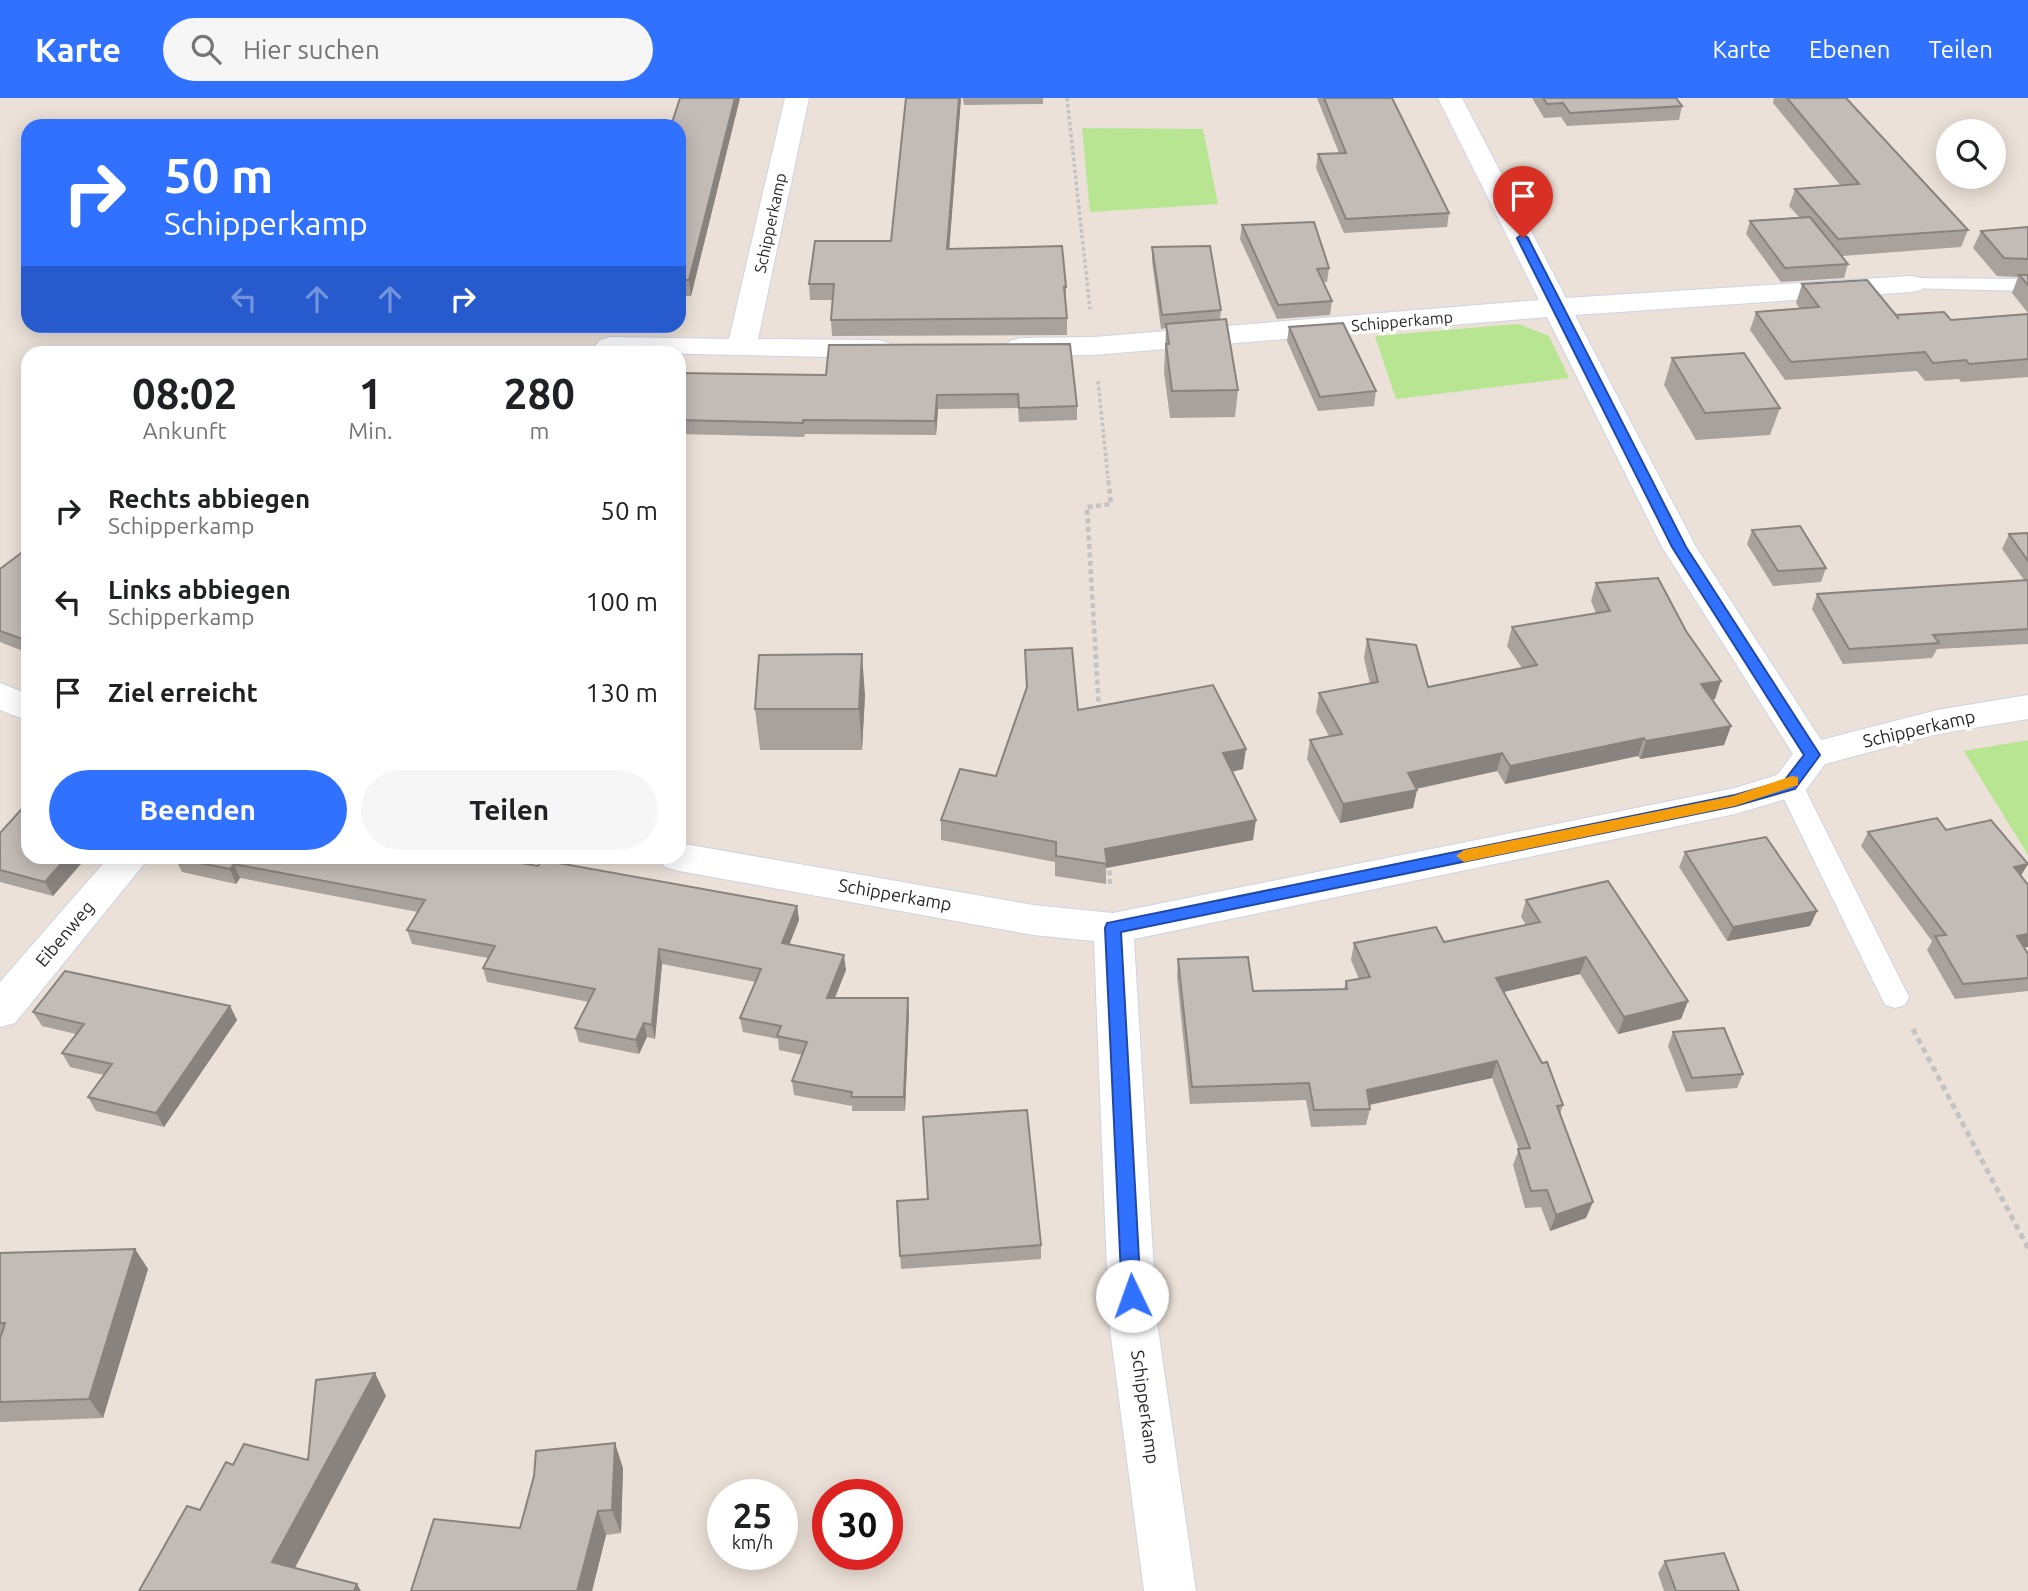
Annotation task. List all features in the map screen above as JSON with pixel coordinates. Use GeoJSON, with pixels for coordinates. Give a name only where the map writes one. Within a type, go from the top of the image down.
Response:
{"type":"FeatureCollection","features":[{"type":"Feature","properties":{"kind":"street","name":"Schipperkamp"},"geometry":{"type":"LineString","coordinates":[[742,348],[797,98]]}},
{"type":"Feature","properties":{"kind":"street"},"geometry":{"type":"LineString","coordinates":[[1450,98],[1559,307],[1679,547],[1801,770]]}},
{"type":"Feature","properties":{"kind":"street","name":"Schipperkamp"},"geometry":{"type":"LineString","coordinates":[[986,348],[1094,346],[1559,307],[1911,284]]}},
{"type":"Feature","properties":{"kind":"street"},"geometry":{"type":"LineString","coordinates":[[686,347],[906,348]]}},
{"type":"Feature","properties":{"kind":"street"},"geometry":{"type":"LineString","coordinates":[[0,695],[21,706]]}},
{"type":"Feature","properties":{"kind":"street","name":"Schipperkamp"},"geometry":{"type":"LineString","coordinates":[[686,858],[1033,920],[1113,928],[1735,801],[1801,770],[1937,722],[2028,707]]}},
{"type":"Feature","properties":{"kind":"street","name":"Eibenweg"},"geometry":{"type":"LineString","coordinates":[[0,1012],[125,864]]}},
{"type":"Feature","properties":{"kind":"street","name":"Schipperkamp"},"geometry":{"type":"LineString","coordinates":[[1113,928],[1133,1322],[1170,1591]]}},
{"type":"Feature","properties":{"kind":"lane"},"geometry":{"type":"LineString","coordinates":[[1911,284],[2028,285]]}},
{"type":"Feature","properties":{"kind":"lane"},"geometry":{"type":"LineString","coordinates":[[1801,770],[1895,997]]}},
{"type":"Feature","properties":{"kind":"path"},"geometry":{"type":"LineString","coordinates":[[1066,98],[1111,504],[1087,507],[1099,710]]}},
{"type":"Feature","properties":{"kind":"path"},"geometry":{"type":"LineString","coordinates":[[1109,860],[1113,928]]}},
{"type":"Feature","properties":{"kind":"path"},"geometry":{"type":"LineString","coordinates":[[1895,997],[2028,1248]]}},
{"type":"Feature","properties":{"kind":"green space"},"geometry":{"type":"Polygon","coordinates":[[[1082,128],[1203,129],[1218,204],[1090,212],[1082,128]]]}},
{"type":"Feature","properties":{"kind":"green space"},"geometry":{"type":"Polygon","coordinates":[[[1518,324],[1549,336],[1569,378],[1396,399],[1375,336],[1518,324]]]}},
{"type":"Feature","properties":{"kind":"green space"},"geometry":{"type":"Polygon","coordinates":[[[2028,740],[2028,855],[1964,751],[2028,740]]]}},
{"type":"Feature","properties":{"kind":"building"},"geometry":{"type":"Polygon","coordinates":[[[680,98],[735,98],[689,280],[686,280],[686,119],[673,119],[680,98]]]}},
{"type":"Feature","properties":{"kind":"building"},"geometry":{"type":"Polygon","coordinates":[[[906,98],[959,98],[947,249],[1062,246],[1067,318],[831,320],[834,284],[809,284],[815,241],[891,241],[906,98]]]}},
{"type":"Feature","properties":{"kind":"building"},"geometry":{"type":"Polygon","coordinates":[[[1324,98],[1392,98],[1449,213],[1346,219],[1318,154],[1346,153],[1324,98]]]}},
{"type":"Feature","properties":{"kind":"building"},"geometry":{"type":"Polygon","coordinates":[[[1543,98],[1676,98],[1682,106],[1570,113],[1563,103],[1547,104],[1543,98]]]}},
{"type":"Feature","properties":{"kind":"building"},"geometry":{"type":"Polygon","coordinates":[[[1787,98],[1846,98],[1968,230],[1838,239],[1795,189],[1859,184],[1787,98]]]}},
{"type":"Feature","properties":{"kind":"building"},"geometry":{"type":"Polygon","coordinates":[[[1810,217],[1848,264],[1785,268],[1750,221],[1810,217]]]}},
{"type":"Feature","properties":{"kind":"building"},"geometry":{"type":"Polygon","coordinates":[[[1314,222],[1329,268],[1317,269],[1332,301],[1278,305],[1242,225],[1314,222]]]}},
{"type":"Feature","properties":{"kind":"building"},"geometry":{"type":"Polygon","coordinates":[[[2028,227],[2028,259],[2004,258],[1981,231],[2028,227]]]}},
{"type":"Feature","properties":{"kind":"building"},"geometry":{"type":"Polygon","coordinates":[[[1210,246],[1221,310],[1162,315],[1152,247],[1210,246]]]}},
{"type":"Feature","properties":{"kind":"building"},"geometry":{"type":"Polygon","coordinates":[[[2019,275],[2028,275],[2028,285],[2019,275]]]}},
{"type":"Feature","properties":{"kind":"building"},"geometry":{"type":"Polygon","coordinates":[[[1867,280],[1899,319],[1896,315],[1944,312],[1951,320],[2028,314],[2028,359],[1969,364],[1966,360],[1933,363],[1925,352],[1791,362],[1756,312],[1819,307],[1802,284],[1867,280]]]}},
{"type":"Feature","properties":{"kind":"building"},"geometry":{"type":"Polygon","coordinates":[[[1226,319],[1238,390],[1172,391],[1166,324],[1226,319]]]}},
{"type":"Feature","properties":{"kind":"building"},"geometry":{"type":"Polygon","coordinates":[[[1343,323],[1376,391],[1320,397],[1289,327],[1343,323]]]}},
{"type":"Feature","properties":{"kind":"building"},"geometry":{"type":"Polygon","coordinates":[[[1070,344],[1077,406],[1019,408],[1018,394],[937,395],[935,421],[803,420],[803,423],[686,420],[686,373],[826,375],[829,345],[1070,344]]]}},
{"type":"Feature","properties":{"kind":"building"},"geometry":{"type":"Polygon","coordinates":[[[1744,353],[1780,408],[1705,413],[1672,358],[1744,353]]]}},
{"type":"Feature","properties":{"kind":"building"},"geometry":{"type":"Polygon","coordinates":[[[1800,526],[1826,568],[1778,571],[1752,530],[1800,526]]]}},
{"type":"Feature","properties":{"kind":"building"},"geometry":{"type":"Polygon","coordinates":[[[2028,533],[2028,561],[2009,534],[2028,533]]]}},
{"type":"Feature","properties":{"kind":"building"},"geometry":{"type":"Polygon","coordinates":[[[21,553],[21,638],[0,631],[0,569],[21,553]]]}},
{"type":"Feature","properties":{"kind":"building"},"geometry":{"type":"Polygon","coordinates":[[[1658,578],[1686,631],[1721,681],[1701,684],[1731,726],[1646,741],[1644,738],[1510,766],[1502,753],[1408,773],[1417,790],[1343,804],[1310,740],[1342,734],[1319,693],[1378,682],[1367,639],[1416,645],[1428,687],[1537,665],[1512,627],[1610,611],[1596,583],[1658,578]]]}},
{"type":"Feature","properties":{"kind":"building"},"geometry":{"type":"Polygon","coordinates":[[[2028,580],[2028,629],[1933,635],[1939,643],[1849,649],[1817,594],[2028,580]]]}},
{"type":"Feature","properties":{"kind":"building"},"geometry":{"type":"Polygon","coordinates":[[[1072,648],[1078,710],[1213,685],[1246,749],[1223,753],[1256,820],[1105,849],[1107,864],[1056,856],[1056,842],[941,820],[960,769],[996,776],[1027,687],[1025,650],[1072,648]]]}},
{"type":"Feature","properties":{"kind":"building"},"geometry":{"type":"Polygon","coordinates":[[[862,654],[859,709],[755,709],[759,655],[862,654]]]}},
{"type":"Feature","properties":{"kind":"building"},"geometry":{"type":"Polygon","coordinates":[[[21,810],[21,864],[61,864],[45,882],[0,870],[0,833],[21,810]]]}},
{"type":"Feature","properties":{"kind":"building"},"geometry":{"type":"Polygon","coordinates":[[[1937,818],[1946,830],[1991,820],[2028,864],[2014,867],[2028,885],[2028,934],[2017,936],[2028,954],[2028,978],[1963,984],[1935,936],[1946,935],[1868,832],[1937,818]]]}},
{"type":"Feature","properties":{"kind":"building"},"geometry":{"type":"Polygon","coordinates":[[[1766,837],[1817,911],[1733,927],[1685,852],[1766,837]]]}},
{"type":"Feature","properties":{"kind":"building"},"geometry":{"type":"Polygon","coordinates":[[[205,864],[234,864],[230,869],[205,864]]]}},
{"type":"Feature","properties":{"kind":"building"},"geometry":{"type":"Polygon","coordinates":[[[234,864],[564,864],[797,906],[782,943],[844,955],[827,998],[908,998],[904,1097],[851,1097],[852,1092],[792,1081],[807,1042],[777,1036],[781,1026],[740,1018],[761,969],[659,949],[652,1025],[644,1023],[636,1040],[575,1028],[595,989],[483,968],[495,946],[407,930],[425,900],[234,864]]]}},
{"type":"Feature","properties":{"kind":"building"},"geometry":{"type":"Polygon","coordinates":[[[1608,881],[1688,1001],[1624,1017],[1586,957],[1496,978],[1542,1063],[1547,1062],[1563,1105],[1557,1106],[1593,1202],[1556,1215],[1547,1190],[1531,1191],[1518,1149],[1530,1148],[1497,1061],[1367,1090],[1370,1109],[1314,1110],[1309,1083],[1192,1087],[1178,959],[1248,957],[1253,991],[1347,989],[1346,981],[1370,977],[1354,943],[1436,927],[1444,942],[1540,922],[1526,900],[1608,881]]]}},
{"type":"Feature","properties":{"kind":"building"},"geometry":{"type":"Polygon","coordinates":[[[65,971],[230,1006],[156,1113],[88,1097],[112,1064],[62,1053],[84,1024],[33,1012],[65,971]]]}},
{"type":"Feature","properties":{"kind":"building"},"geometry":{"type":"Polygon","coordinates":[[[1724,1028],[1743,1074],[1692,1078],[1673,1032],[1724,1028]]]}},
{"type":"Feature","properties":{"kind":"building"},"geometry":{"type":"Polygon","coordinates":[[[1027,1110],[1041,1245],[900,1256],[897,1201],[928,1199],[923,1117],[1027,1110]]]}},
{"type":"Feature","properties":{"kind":"building"},"geometry":{"type":"Polygon","coordinates":[[[135,1249],[89,1399],[0,1402],[0,1339],[5,1323],[0,1323],[0,1253],[135,1249]]]}},
{"type":"Feature","properties":{"kind":"building"},"geometry":{"type":"Polygon","coordinates":[[[375,1373],[272,1562],[357,1584],[354,1591],[139,1591],[187,1506],[200,1510],[226,1462],[233,1465],[244,1444],[308,1460],[316,1380],[375,1373]]]}},
{"type":"Feature","properties":{"kind":"building"},"geometry":{"type":"Polygon","coordinates":[[[615,1443],[612,1510],[598,1511],[577,1591],[411,1591],[434,1519],[520,1528],[534,1476],[536,1451],[615,1443]]]}},
{"type":"Feature","properties":{"kind":"building"},"geometry":{"type":"Polygon","coordinates":[[[1724,1553],[1739,1591],[1676,1591],[1665,1561],[1724,1553]]]}},
{"type":"Feature","properties":{"kind":"slow traffic"},"geometry":{"type":"LineString","coordinates":[[1464,856],[1735,801],[1790,785],[1792,781]]}},
{"type":"Feature","properties":{"kind":"route"},"geometry":{"type":"LineString","coordinates":[[1132,1296],[1113,928],[1735,801],[1790,785],[1812,755],[1679,547],[1523,238]]}}]}
